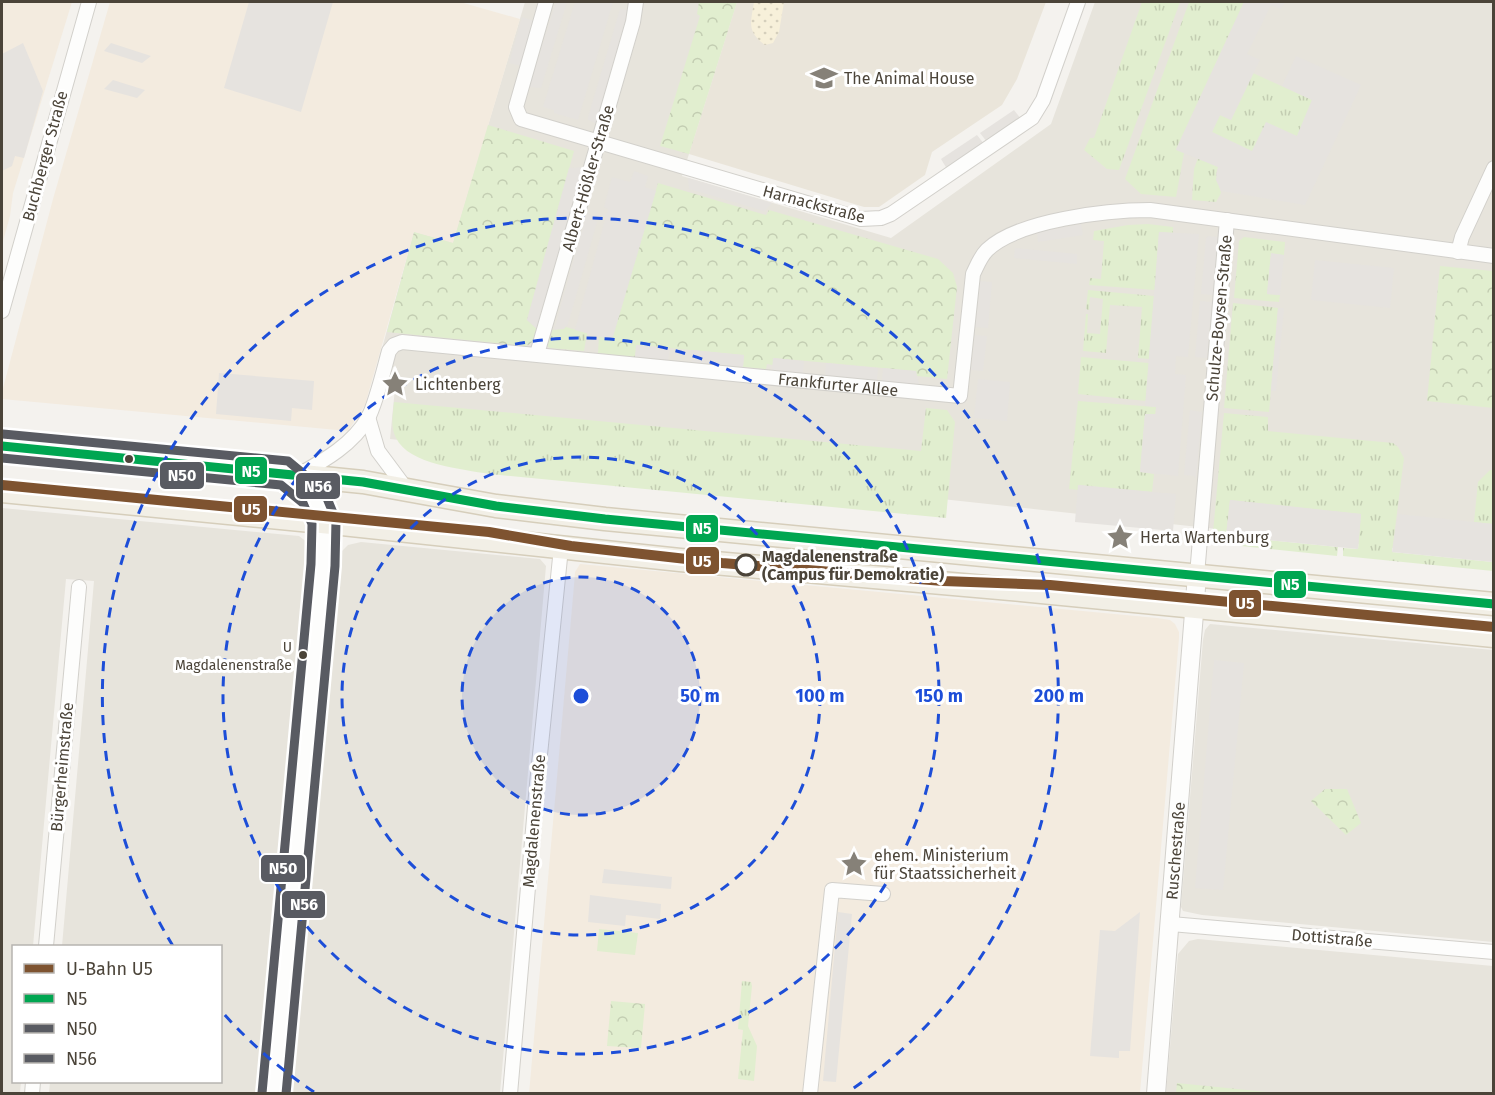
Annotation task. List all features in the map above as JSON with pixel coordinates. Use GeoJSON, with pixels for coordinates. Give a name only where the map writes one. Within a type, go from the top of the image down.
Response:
{"type":"FeatureCollection","features":[{"type":"Feature","properties":{"kind":"main road"},"geometry":{"type":"LineString","coordinates":[[2,446],[292,474],[407,489],[496,506],[605,519],[1494,604]]}},
{"type":"Feature","properties":{"kind":"main road"},"geometry":{"type":"LineString","coordinates":[[2,491],[324,522],[561,548],[1494,636]]}},
{"type":"Feature","properties":{"kind":"street","name":"Buchberger Straße"},"geometry":{"type":"LineString","coordinates":[[2,311],[89,2]]}},
{"type":"Feature","properties":{"kind":"street","name":"Harnackstraße"},"geometry":{"type":"LineString","coordinates":[[546,2],[516,107],[521,118],[861,219],[881,218],[891,214],[1032,118],[1043,100],[1078,2]]}},
{"type":"Feature","properties":{"kind":"street","name":"Albert-Hößler-Straße"},"geometry":{"type":"LineString","coordinates":[[537,354],[633,22],[636,2]]}},
{"type":"Feature","properties":{"kind":"street"},"geometry":{"type":"LineString","coordinates":[[1458,252],[1462,237],[1494,168]]}},
{"type":"Feature","properties":{"kind":"street","name":"Frankfurter Allee"},"geometry":{"type":"LineString","coordinates":[[292,474],[337,452],[355,435],[368,417],[389,351],[394,345],[410,342],[960,396],[973,274],[986,251],[995,244],[1035,225],[1120,211],[1150,210],[1227,220]]}},
{"type":"Feature","properties":{"kind":"street","name":"Schulze-Boysen-Straße"},"geometry":{"type":"LineString","coordinates":[[1197,575],[1227,220],[1494,256]]}},
{"type":"Feature","properties":{"kind":"street"},"geometry":{"type":"LineString","coordinates":[[368,417],[378,451],[407,489]]}},
{"type":"Feature","properties":{"kind":"street"},"geometry":{"type":"LineString","coordinates":[[274,1094],[323,565],[324,522],[313,496],[292,474]]}},
{"type":"Feature","properties":{"kind":"street","name":"Magdalenenstraße"},"geometry":{"type":"LineString","coordinates":[[510,1094],[537,783],[561,548]]}},
{"type":"Feature","properties":{"kind":"street","name":"Ruschestraße"},"geometry":{"type":"LineString","coordinates":[[1156,1094],[1197,575]]}},
{"type":"Feature","properties":{"kind":"street","name":"Bürgerheimstraße"},"geometry":{"type":"LineString","coordinates":[[46,945],[79,587]]}},
{"type":"Feature","properties":{"kind":"street"},"geometry":{"type":"LineString","coordinates":[[810,1094],[832,890],[883,894]]}},
{"type":"Feature","properties":{"kind":"street","name":"Dottistraße"},"geometry":{"type":"LineString","coordinates":[[1171,924],[1494,952]]}},
{"type":"Feature","properties":{"kind":"shaded area"},"geometry":{"type":"Polygon","coordinates":[[[2,2],[72,2],[13,193],[10,216],[2,245],[2,2]]]}},
{"type":"Feature","properties":{"kind":"shaded area"},"geometry":{"type":"Polygon","coordinates":[[[110,2],[460,2],[520,19],[453,243],[414,232],[365,405],[348,431],[2,399],[53,199],[110,2]]]}},
{"type":"Feature","properties":{"kind":"shaded area"},"geometry":{"type":"Polygon","coordinates":[[[249,2],[333,2],[301,112],[224,88],[249,2]]]}},
{"type":"Feature","properties":{"kind":"shaded area"},"geometry":{"type":"Polygon","coordinates":[[[525,2],[737,2],[682,176],[891,238],[1051,124],[1095,2],[1493,2],[1493,559],[390,439],[397,368],[378,363],[414,232],[453,242],[525,2]]]}},
{"type":"Feature","properties":{"kind":"shaded area"},"geometry":{"type":"Polygon","coordinates":[[[556,2],[567,2],[541,88],[529,87],[556,2]]]}},
{"type":"Feature","properties":{"kind":"shaded area"},"geometry":{"type":"Polygon","coordinates":[[[575,2],[613,2],[578,120],[543,107],[575,2]]]}},
{"type":"Feature","properties":{"kind":"shaded area","name":"The Animal House"},"geometry":{"type":"Polygon","coordinates":[[[737,2],[1046,2],[1017,79],[1002,105],[932,152],[925,175],[879,207],[864,207],[689,154],[737,2]]]}},
{"type":"Feature","properties":{"kind":"shaded area"},"geometry":{"type":"Polygon","coordinates":[[[1244,2],[1285,2],[1281,9],[1271,5],[1247,54],[1260,60],[1231,120],[1220,115],[1212,132],[1252,151],[1266,122],[1297,136],[1312,100],[1282,86],[1296,56],[1361,85],[1305,205],[1221,191],[1216,180],[1218,167],[1176,150],[1244,2]]]}},
{"type":"Feature","properties":{"kind":"shaded area"},"geometry":{"type":"Polygon","coordinates":[[[620,9],[630,9],[597,124],[588,120],[588,117],[620,9]]]}},
{"type":"Feature","properties":{"kind":"shaded area"},"geometry":{"type":"Polygon","coordinates":[[[522,17],[534,21],[521,66],[509,63],[522,17]]]}},
{"type":"Feature","properties":{"kind":"shaded area"},"geometry":{"type":"Polygon","coordinates":[[[23,43],[43,91],[24,158],[15,156],[12,166],[2,171],[2,54],[23,43]]]}},
{"type":"Feature","properties":{"kind":"shaded area"},"geometry":{"type":"Polygon","coordinates":[[[111,43],[151,56],[142,63],[104,51],[111,43]]]}},
{"type":"Feature","properties":{"kind":"shaded area"},"geometry":{"type":"Polygon","coordinates":[[[113,80],[145,90],[137,98],[104,89],[113,80]]]}},
{"type":"Feature","properties":{"kind":"shaded area"},"geometry":{"type":"Polygon","coordinates":[[[1014,110],[1021,119],[987,142],[980,133],[1014,110]]]}},
{"type":"Feature","properties":{"kind":"shaded area"},"geometry":{"type":"Polygon","coordinates":[[[977,135],[984,144],[947,169],[941,159],[977,135]]]}},
{"type":"Feature","properties":{"kind":"shaded area"},"geometry":{"type":"Polygon","coordinates":[[[585,167],[537,329],[527,320],[569,168],[585,167]]]}},
{"type":"Feature","properties":{"kind":"shaded area"},"geometry":{"type":"Polygon","coordinates":[[[634,171],[648,176],[645,187],[656,191],[612,340],[575,330],[608,209],[604,207],[612,177],[630,182],[634,171]]]}},
{"type":"Feature","properties":{"kind":"shaded area"},"geometry":{"type":"Polygon","coordinates":[[[688,178],[772,203],[764,211],[689,189],[688,178]]]}},
{"type":"Feature","properties":{"kind":"shaded area"},"geometry":{"type":"Polygon","coordinates":[[[587,213],[597,222],[568,324],[564,329],[554,330],[587,213]]]}},
{"type":"Feature","properties":{"kind":"shaded area"},"geometry":{"type":"Polygon","coordinates":[[[1081,224],[1083,235],[1038,242],[1037,232],[1081,224]]]}},
{"type":"Feature","properties":{"kind":"shaded area"},"geometry":{"type":"Polygon","coordinates":[[[1159,232],[1199,234],[1188,357],[1176,356],[1175,374],[1186,375],[1178,476],[1140,472],[1145,414],[1156,414],[1156,407],[1145,406],[1159,232]]]}},
{"type":"Feature","properties":{"kind":"shaded area"},"geometry":{"type":"Polygon","coordinates":[[[1218,237],[1213,295],[1201,294],[1206,238],[1218,237]]]}},
{"type":"Feature","properties":{"kind":"shaded area"},"geometry":{"type":"Polygon","coordinates":[[[1015,248],[1077,254],[1077,264],[1014,258],[1015,248]]]}},
{"type":"Feature","properties":{"kind":"shaded area"},"geometry":{"type":"Polygon","coordinates":[[[1271,253],[1284,255],[1280,295],[1267,294],[1271,253]]]}},
{"type":"Feature","properties":{"kind":"shaded area"},"geometry":{"type":"Polygon","coordinates":[[[1315,260],[1394,268],[1390,308],[1311,300],[1315,260]]]}},
{"type":"Feature","properties":{"kind":"shaded area"},"geometry":{"type":"Polygon","coordinates":[[[980,281],[992,282],[988,328],[975,327],[980,281]]]}},
{"type":"Feature","properties":{"kind":"shaded area"},"geometry":{"type":"Polygon","coordinates":[[[1200,301],[1212,302],[1207,358],[1195,357],[1200,301]]]}},
{"type":"Feature","properties":{"kind":"shaded area"},"geometry":{"type":"Polygon","coordinates":[[[1278,308],[1284,308],[1276,391],[1271,391],[1278,308]]]}},
{"type":"Feature","properties":{"kind":"shaded area"},"geometry":{"type":"Polygon","coordinates":[[[975,335],[987,336],[983,371],[971,370],[975,335]]]}},
{"type":"Feature","properties":{"kind":"shaded area"},"geometry":{"type":"Polygon","coordinates":[[[636,345],[670,348],[668,360],[635,357],[636,345]]]}},
{"type":"Feature","properties":{"kind":"shaded area"},"geometry":{"type":"Polygon","coordinates":[[[692,350],[744,355],[743,367],[691,362],[692,350]]]}},
{"type":"Feature","properties":{"kind":"shaded area"},"geometry":{"type":"Polygon","coordinates":[[[773,358],[804,361],[803,373],[772,370],[773,358]]]}},
{"type":"Feature","properties":{"kind":"shaded area"},"geometry":{"type":"Polygon","coordinates":[[[826,363],[878,368],[877,380],[825,375],[826,363]]]}},
{"type":"Feature","properties":{"kind":"shaded area"},"geometry":{"type":"Polygon","coordinates":[[[883,368],[916,371],[919,384],[882,381],[883,368]]]}},
{"type":"Feature","properties":{"kind":"shaded area"},"geometry":{"type":"Polygon","coordinates":[[[219,373],[314,381],[312,410],[292,408],[291,421],[216,414],[219,373]]]}},
{"type":"Feature","properties":{"kind":"shaded area"},"geometry":{"type":"Polygon","coordinates":[[[978,379],[1010,382],[1007,421],[974,418],[978,379]]]}},
{"type":"Feature","properties":{"kind":"shaded area"},"geometry":{"type":"Polygon","coordinates":[[[1190,410],[1202,412],[1196,479],[1194,476],[1184,475],[1190,410]]]}},
{"type":"Feature","properties":{"kind":"shaded area"},"geometry":{"type":"Polygon","coordinates":[[[1078,485],[1176,494],[1173,531],[1075,522],[1078,485]]]}},
{"type":"Feature","properties":{"kind":"shaded area"},"geometry":{"type":"Polygon","coordinates":[[[1230,500],[1361,514],[1358,549],[1226,536],[1230,500]]]}},
{"type":"Feature","properties":{"kind":"shaded area"},"geometry":{"type":"Polygon","coordinates":[[[2,508],[299,536],[308,543],[261,1093],[49,1093],[50,1083],[222,1083],[222,945],[62,945],[94,581],[66,579],[33,945],[12,945],[12,1083],[21,1083],[20,1093],[2,1093],[2,508]]]}},
{"type":"Feature","properties":{"kind":"shaded area"},"geometry":{"type":"Polygon","coordinates":[[[1398,514],[1493,524],[1493,562],[1392,552],[1398,514]]]}},
{"type":"Feature","properties":{"kind":"shaded area"},"geometry":{"type":"Polygon","coordinates":[[[361,542],[540,559],[546,566],[500,1093],[288,1094],[335,562],[337,556],[348,545],[361,542]]]}},
{"type":"Feature","properties":{"kind":"shaded area","name":"ehem. Ministerium für Staatssicherheit"},"geometry":{"type":"Polygon","coordinates":[[[580,564],[1157,618],[1170,620],[1175,624],[1179,638],[1140,1093],[529,1094],[575,572],[580,564]]]}},
{"type":"Feature","properties":{"kind":"shaded area"},"geometry":{"type":"Polygon","coordinates":[[[1210,624],[1493,650],[1493,942],[1202,915],[1183,911],[1181,907],[1203,640],[1205,630],[1210,624]]]}},
{"type":"Feature","properties":{"kind":"shaded area"},"geometry":{"type":"Polygon","coordinates":[[[1214,660],[1244,663],[1223,890],[1195,888],[1214,660]]]}},
{"type":"Feature","properties":{"kind":"shaded area"},"geometry":{"type":"Polygon","coordinates":[[[604,869],[672,877],[671,889],[602,883],[604,869]]]}},
{"type":"Feature","properties":{"kind":"shaded area"},"geometry":{"type":"Polygon","coordinates":[[[590,895],[661,904],[660,919],[626,915],[625,926],[588,922],[590,895]]]}},
{"type":"Feature","properties":{"kind":"shaded area"},"geometry":{"type":"Polygon","coordinates":[[[838,912],[852,914],[836,1082],[823,1081],[838,912]]]}},
{"type":"Feature","properties":{"kind":"shaded area"},"geometry":{"type":"Polygon","coordinates":[[[1140,912],[1130,1051],[1119,1051],[1119,1058],[1090,1056],[1100,930],[1115,931],[1140,912]]]}},
{"type":"Feature","properties":{"kind":"shaded area"},"geometry":{"type":"Polygon","coordinates":[[[1198,939],[1493,966],[1493,1093],[1166,1094],[1178,954],[1189,941],[1198,939]]]}},
{"type":"Feature","properties":{"kind":"green space"},"geometry":{"type":"Polygon","coordinates":[[[699,2],[737,2],[689,154],[660,146],[700,16],[697,14],[699,2]]]}},
{"type":"Feature","properties":{"kind":"green space"},"geometry":{"type":"Polygon","coordinates":[[[1142,2],[1180,2],[1119,170],[1107,169],[1084,150],[1090,138],[1094,138],[1142,2]]]}},
{"type":"Feature","properties":{"kind":"green space"},"geometry":{"type":"Polygon","coordinates":[[[1189,2],[1244,2],[1176,149],[1184,153],[1176,197],[1141,194],[1125,179],[1189,2]]]}},
{"type":"Feature","properties":{"kind":"green space"},"geometry":{"type":"Polygon","coordinates":[[[1253,73],[1312,100],[1297,136],[1252,152],[1212,132],[1220,115],[1231,120],[1253,73]]]}},
{"type":"Feature","properties":{"kind":"green space"},"geometry":{"type":"Polygon","coordinates":[[[488,125],[574,151],[527,320],[537,329],[534,340],[525,346],[387,332],[414,232],[453,243],[488,125]]]}},
{"type":"Feature","properties":{"kind":"green space"},"geometry":{"type":"Polygon","coordinates":[[[1198,158],[1218,167],[1216,174],[1221,193],[1216,202],[1192,200],[1194,169],[1198,158]]]}},
{"type":"Feature","properties":{"kind":"green space"},"geometry":{"type":"Polygon","coordinates":[[[658,183],[766,215],[769,210],[938,259],[953,273],[957,287],[947,379],[917,376],[915,371],[774,358],[773,365],[767,364],[766,369],[743,367],[744,355],[637,345],[635,357],[598,353],[599,336],[612,339],[658,183]]]}},
{"type":"Feature","properties":{"kind":"green space"},"geometry":{"type":"Polygon","coordinates":[[[1148,224],[1173,227],[1173,233],[1159,232],[1155,290],[1089,285],[1090,278],[1101,279],[1104,241],[1093,240],[1094,231],[1148,224]]]}},
{"type":"Feature","properties":{"kind":"green space"},"geometry":{"type":"Polygon","coordinates":[[[1244,237],[1285,242],[1284,255],[1271,254],[1267,294],[1280,295],[1279,302],[1234,298],[1239,241],[1244,237]]]}},
{"type":"Feature","properties":{"kind":"green space"},"geometry":{"type":"Polygon","coordinates":[[[1440,266],[1493,271],[1493,408],[1427,401],[1440,266]]]}},
{"type":"Feature","properties":{"kind":"green space"},"geometry":{"type":"Polygon","coordinates":[[[1088,290],[1154,296],[1149,359],[1138,358],[1142,307],[1110,305],[1106,353],[1083,351],[1086,314],[1088,314],[1087,333],[1100,334],[1103,299],[1090,297],[1089,310],[1086,309],[1088,290]]]}},
{"type":"Feature","properties":{"kind":"green space"},"geometry":{"type":"Polygon","coordinates":[[[1233,303],[1278,308],[1269,412],[1224,408],[1233,303]]]}},
{"type":"Feature","properties":{"kind":"green space"},"geometry":{"type":"Polygon","coordinates":[[[566,327],[587,333],[584,351],[547,346],[552,330],[566,327]]]}},
{"type":"Feature","properties":{"kind":"green space"},"geometry":{"type":"Polygon","coordinates":[[[1081,357],[1149,363],[1146,401],[1078,394],[1081,357]]]}},
{"type":"Feature","properties":{"kind":"green space"},"geometry":{"type":"Polygon","coordinates":[[[1078,401],[1156,407],[1155,415],[1145,414],[1140,472],[1154,474],[1152,492],[1079,485],[1078,490],[1069,489],[1078,401]]]}},
{"type":"Feature","properties":{"kind":"green space"},"geometry":{"type":"Polygon","coordinates":[[[394,402],[921,451],[926,408],[947,410],[955,422],[946,518],[489,474],[452,468],[424,460],[403,447],[393,429],[394,402]]]}},
{"type":"Feature","properties":{"kind":"green space"},"geometry":{"type":"Polygon","coordinates":[[[1224,413],[1268,417],[1268,431],[1393,443],[1404,458],[1392,552],[1493,562],[1493,571],[1343,556],[1343,548],[1358,549],[1361,514],[1230,500],[1226,536],[1338,547],[1337,556],[1212,543],[1224,413]]]}},
{"type":"Feature","properties":{"kind":"green space"},"geometry":{"type":"Polygon","coordinates":[[[1490,470],[1493,470],[1493,524],[1474,522],[1478,482],[1490,470]]]}},
{"type":"Feature","properties":{"kind":"green space"},"geometry":{"type":"Polygon","coordinates":[[[1325,789],[1347,789],[1361,823],[1346,835],[1311,801],[1325,789]]]}},
{"type":"Feature","properties":{"kind":"green space"},"geometry":{"type":"Polygon","coordinates":[[[599,929],[638,933],[635,955],[597,951],[599,929]]]}},
{"type":"Feature","properties":{"kind":"green space"},"geometry":{"type":"Polygon","coordinates":[[[742,981],[751,982],[752,986],[748,1026],[757,1046],[754,1081],[738,1079],[743,1030],[738,1029],[742,981]]]}},
{"type":"Feature","properties":{"kind":"green space"},"geometry":{"type":"Polygon","coordinates":[[[611,1001],[645,1004],[641,1048],[607,1046],[611,1001]]]}},
{"type":"Feature","properties":{"kind":"green space"},"geometry":{"type":"Polygon","coordinates":[[[1177,1083],[1277,1093],[1176,1093],[1177,1083]]]}},
{"type":"Feature","properties":{"kind":"sand"},"geometry":{"type":"Polygon","coordinates":[[[754,2],[784,2],[779,32],[773,43],[765,45],[752,31],[754,2]]]}},
{"type":"Feature","properties":{"kind":"metro line","name":"U5"},"geometry":{"type":"LineString","coordinates":[[2,485],[489,532],[571,546],[722,563],[943,581],[1050,585],[1494,627]]}},
{"type":"Feature","properties":{"kind":"transit line","name":"N56"},"geometry":{"type":"LineString","coordinates":[[3,434],[288,461],[324,491],[336,520],[335,566],[286,1094]]}},
{"type":"Feature","properties":{"kind":"transit line","name":"N5"},"geometry":{"type":"LineString","coordinates":[[2,446],[363,482],[496,506],[605,519],[1494,604]]}},
{"type":"Feature","properties":{"kind":"transit line","name":"N50"},"geometry":{"type":"LineString","coordinates":[[2,458],[281,485],[303,503],[312,524],[311,564],[262,1093]]}},
{"type":"Feature","properties":{"kind":"place","name":"The Animal House"},"geometry":{"type":"Point","coordinates":[824,78]}},
{"type":"Feature","properties":{"kind":"place","name":"Lichtenberg"},"geometry":{"type":"Point","coordinates":[395,384]}},
{"type":"Feature","properties":{"kind":"place","name":"Herta Wartenburg"},"geometry":{"type":"Point","coordinates":[1120,537]}},
{"type":"Feature","properties":{"kind":"place","name":"Magdalenenstraße (Campus für Demokratie)"},"geometry":{"type":"Point","coordinates":[746,565]}},
{"type":"Feature","properties":{"kind":"place","name":"U Magdalenenstraße"},"geometry":{"type":"Point","coordinates":[303,655]}},
{"type":"Feature","properties":{"kind":"place","name":"ehem. Ministerium für Staatssicherheit"},"geometry":{"type":"Point","coordinates":[854,864]}}]}
